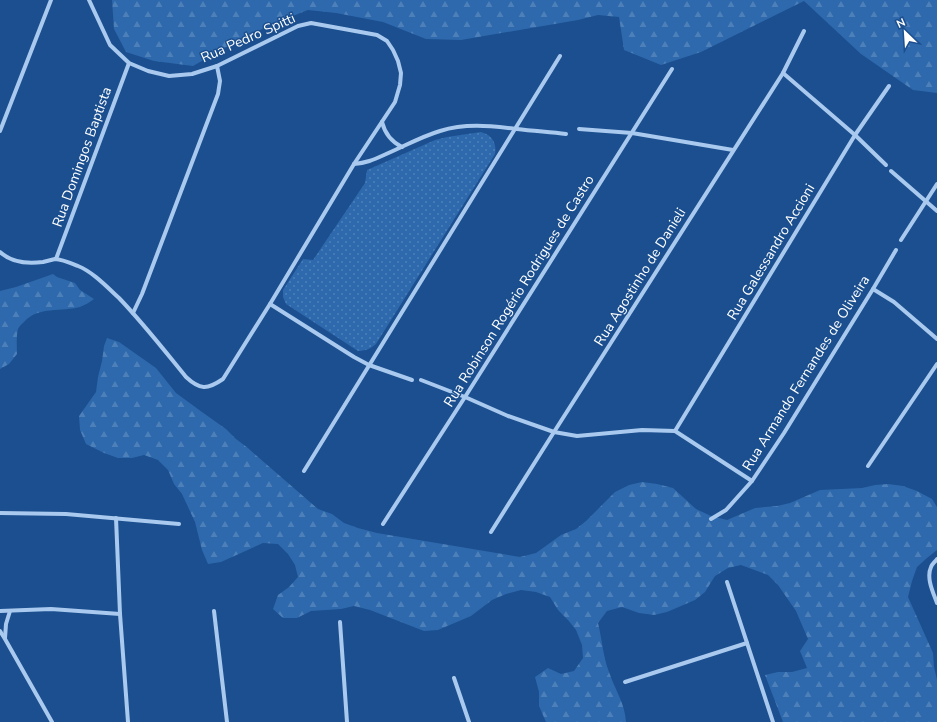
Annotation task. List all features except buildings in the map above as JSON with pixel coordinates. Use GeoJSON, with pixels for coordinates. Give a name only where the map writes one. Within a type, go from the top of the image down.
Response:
{"type":"FeatureCollection","features":[{"type":"Feature","properties":{"kind":"street"},"geometry":{"type":"LineString","coordinates":[[0,131],[51,0]]}},
{"type":"Feature","properties":{"kind":"street","name":"Rua Pedro Spitti"},"geometry":{"type":"LineString","coordinates":[[89,0],[110,45],[129,63],[148,71],[169,76],[192,74],[217,66],[298,26],[311,23],[377,35],[387,41],[393,50],[401,73],[400,86],[395,102],[354,164],[223,379],[214,385],[204,387],[194,384],[133,313]]}},
{"type":"Feature","properties":{"kind":"street","name":"Rua Agostinho de Danieli"},"geometry":{"type":"LineString","coordinates":[[491,532],[783,73],[804,31]]}},
{"type":"Feature","properties":{"kind":"street"},"geometry":{"type":"LineString","coordinates":[[304,471],[560,56]]}},
{"type":"Feature","properties":{"kind":"street","name":"Rua Domingos Baptista"},"geometry":{"type":"LineString","coordinates":[[56,259],[129,63]]}},
{"type":"Feature","properties":{"kind":"street"},"geometry":{"type":"LineString","coordinates":[[0,252],[4,256],[15,261],[35,262],[56,259],[80,267],[106,285],[133,313],[142,294],[218,94],[220,81],[217,66]]}},
{"type":"Feature","properties":{"kind":"street","name":"Rua Robinson Rogério Rodrigues de Castro"},"geometry":{"type":"LineString","coordinates":[[383,524],[672,69]]}},
{"type":"Feature","properties":{"kind":"street"},"geometry":{"type":"LineString","coordinates":[[783,73],[855,135],[886,165]]}},
{"type":"Feature","properties":{"kind":"street","name":"Rua Galessandro Accioni"},"geometry":{"type":"LineString","coordinates":[[675,431],[855,135],[889,86]]}},
{"type":"Feature","properties":{"kind":"street"},"geometry":{"type":"LineString","coordinates":[[382,122],[390,138],[402,147]]}},
{"type":"Feature","properties":{"kind":"street"},"geometry":{"type":"LineString","coordinates":[[354,164],[363,164],[428,135],[456,128],[482,125],[566,134]]}},
{"type":"Feature","properties":{"kind":"street"},"geometry":{"type":"LineString","coordinates":[[579,129],[632,133],[733,150]]}},
{"type":"Feature","properties":{"kind":"street"},"geometry":{"type":"LineString","coordinates":[[892,171],[937,211]]}},
{"type":"Feature","properties":{"kind":"street"},"geometry":{"type":"LineString","coordinates":[[901,240],[937,184]]}},
{"type":"Feature","properties":{"kind":"street","name":"Rua Armando Fernandes de Oliveira"},"geometry":{"type":"LineString","coordinates":[[711,519],[726,510],[752,481],[784,433],[896,250]]}},
{"type":"Feature","properties":{"kind":"street"},"geometry":{"type":"LineString","coordinates":[[873,289],[894,302],[937,339]]}},
{"type":"Feature","properties":{"kind":"street"},"geometry":{"type":"LineString","coordinates":[[270,304],[354,358],[369,365],[412,380]]}},
{"type":"Feature","properties":{"kind":"street"},"geometry":{"type":"LineString","coordinates":[[868,466],[937,364]]}},
{"type":"Feature","properties":{"kind":"street"},"geometry":{"type":"LineString","coordinates":[[421,380],[508,416],[554,432],[578,436],[642,430],[675,431],[752,481]]}},
{"type":"Feature","properties":{"kind":"street"},"geometry":{"type":"LineString","coordinates":[[0,514],[66,514],[179,524]]}},
{"type":"Feature","properties":{"kind":"street"},"geometry":{"type":"LineString","coordinates":[[116,518],[120,614],[128,722]]}},
{"type":"Feature","properties":{"kind":"street"},"geometry":{"type":"LineString","coordinates":[[937,559],[931,566],[929,575],[937,602]]}},
{"type":"Feature","properties":{"kind":"street"},"geometry":{"type":"LineString","coordinates":[[727,582],[773,722]]}},
{"type":"Feature","properties":{"kind":"street"},"geometry":{"type":"LineString","coordinates":[[0,611],[51,609],[120,614]]}},
{"type":"Feature","properties":{"kind":"street"},"geometry":{"type":"LineString","coordinates":[[5,639],[6,624],[10,611]]}},
{"type":"Feature","properties":{"kind":"street"},"geometry":{"type":"LineString","coordinates":[[214,611],[227,722]]}},
{"type":"Feature","properties":{"kind":"street"},"geometry":{"type":"LineString","coordinates":[[340,622],[347,722]]}},
{"type":"Feature","properties":{"kind":"street"},"geometry":{"type":"LineString","coordinates":[[0,631],[52,722]]}},
{"type":"Feature","properties":{"kind":"street"},"geometry":{"type":"LineString","coordinates":[[625,682],[747,643]]}},
{"type":"Feature","properties":{"kind":"street"},"geometry":{"type":"LineString","coordinates":[[454,678],[469,722]]}},
{"type":"Feature","properties":{"kind":"green space"},"geometry":{"type":"Polygon","coordinates":[[[112,0],[937,0],[937,93],[913,90],[861,54],[804,1],[701,52],[661,65],[624,50],[619,17],[598,15],[578,20],[461,40],[426,39],[383,22],[336,13],[308,10],[270,25],[193,66],[154,61],[126,52],[114,29],[112,0]]]}},
{"type":"Feature","properties":{"kind":"green space"},"geometry":{"type":"Polygon","coordinates":[[[481,132],[491,137],[493,140],[495,154],[376,344],[363,351],[358,351],[286,304],[283,297],[283,290],[303,259],[313,260],[365,183],[367,170],[435,140],[481,132]]]}},
{"type":"Feature","properties":{"kind":"green space"},"geometry":{"type":"Polygon","coordinates":[[[53,274],[57,277],[75,283],[80,290],[94,299],[80,307],[50,310],[30,317],[18,329],[17,354],[9,364],[0,369],[0,291],[53,274]]]}},
{"type":"Feature","properties":{"kind":"green space"},"geometry":{"type":"Polygon","coordinates":[[[107,338],[119,342],[156,368],[176,393],[226,429],[318,509],[332,514],[344,523],[377,533],[520,557],[536,553],[561,535],[576,529],[615,492],[629,485],[642,482],[673,488],[696,509],[711,516],[727,520],[755,508],[790,503],[820,490],[862,488],[888,484],[903,486],[917,491],[932,499],[937,507],[937,550],[917,567],[908,597],[933,653],[937,680],[937,722],[783,722],[765,675],[778,672],[792,672],[807,668],[800,651],[808,639],[796,611],[778,585],[768,575],[741,565],[728,568],[715,576],[705,592],[695,600],[667,612],[654,615],[639,613],[622,607],[607,611],[598,623],[607,666],[622,703],[626,722],[546,722],[539,706],[539,692],[535,677],[548,668],[561,674],[574,671],[583,658],[582,645],[576,630],[558,610],[550,597],[536,592],[521,590],[506,594],[492,600],[471,616],[438,630],[424,631],[370,610],[354,606],[341,609],[311,611],[297,618],[283,618],[273,609],[278,595],[289,587],[298,577],[295,565],[288,554],[278,544],[263,543],[221,562],[208,564],[202,550],[195,522],[182,494],[174,484],[168,470],[158,460],[144,455],[132,458],[118,458],[86,444],[80,430],[79,416],[96,392],[104,346],[107,338]]]}}]}
